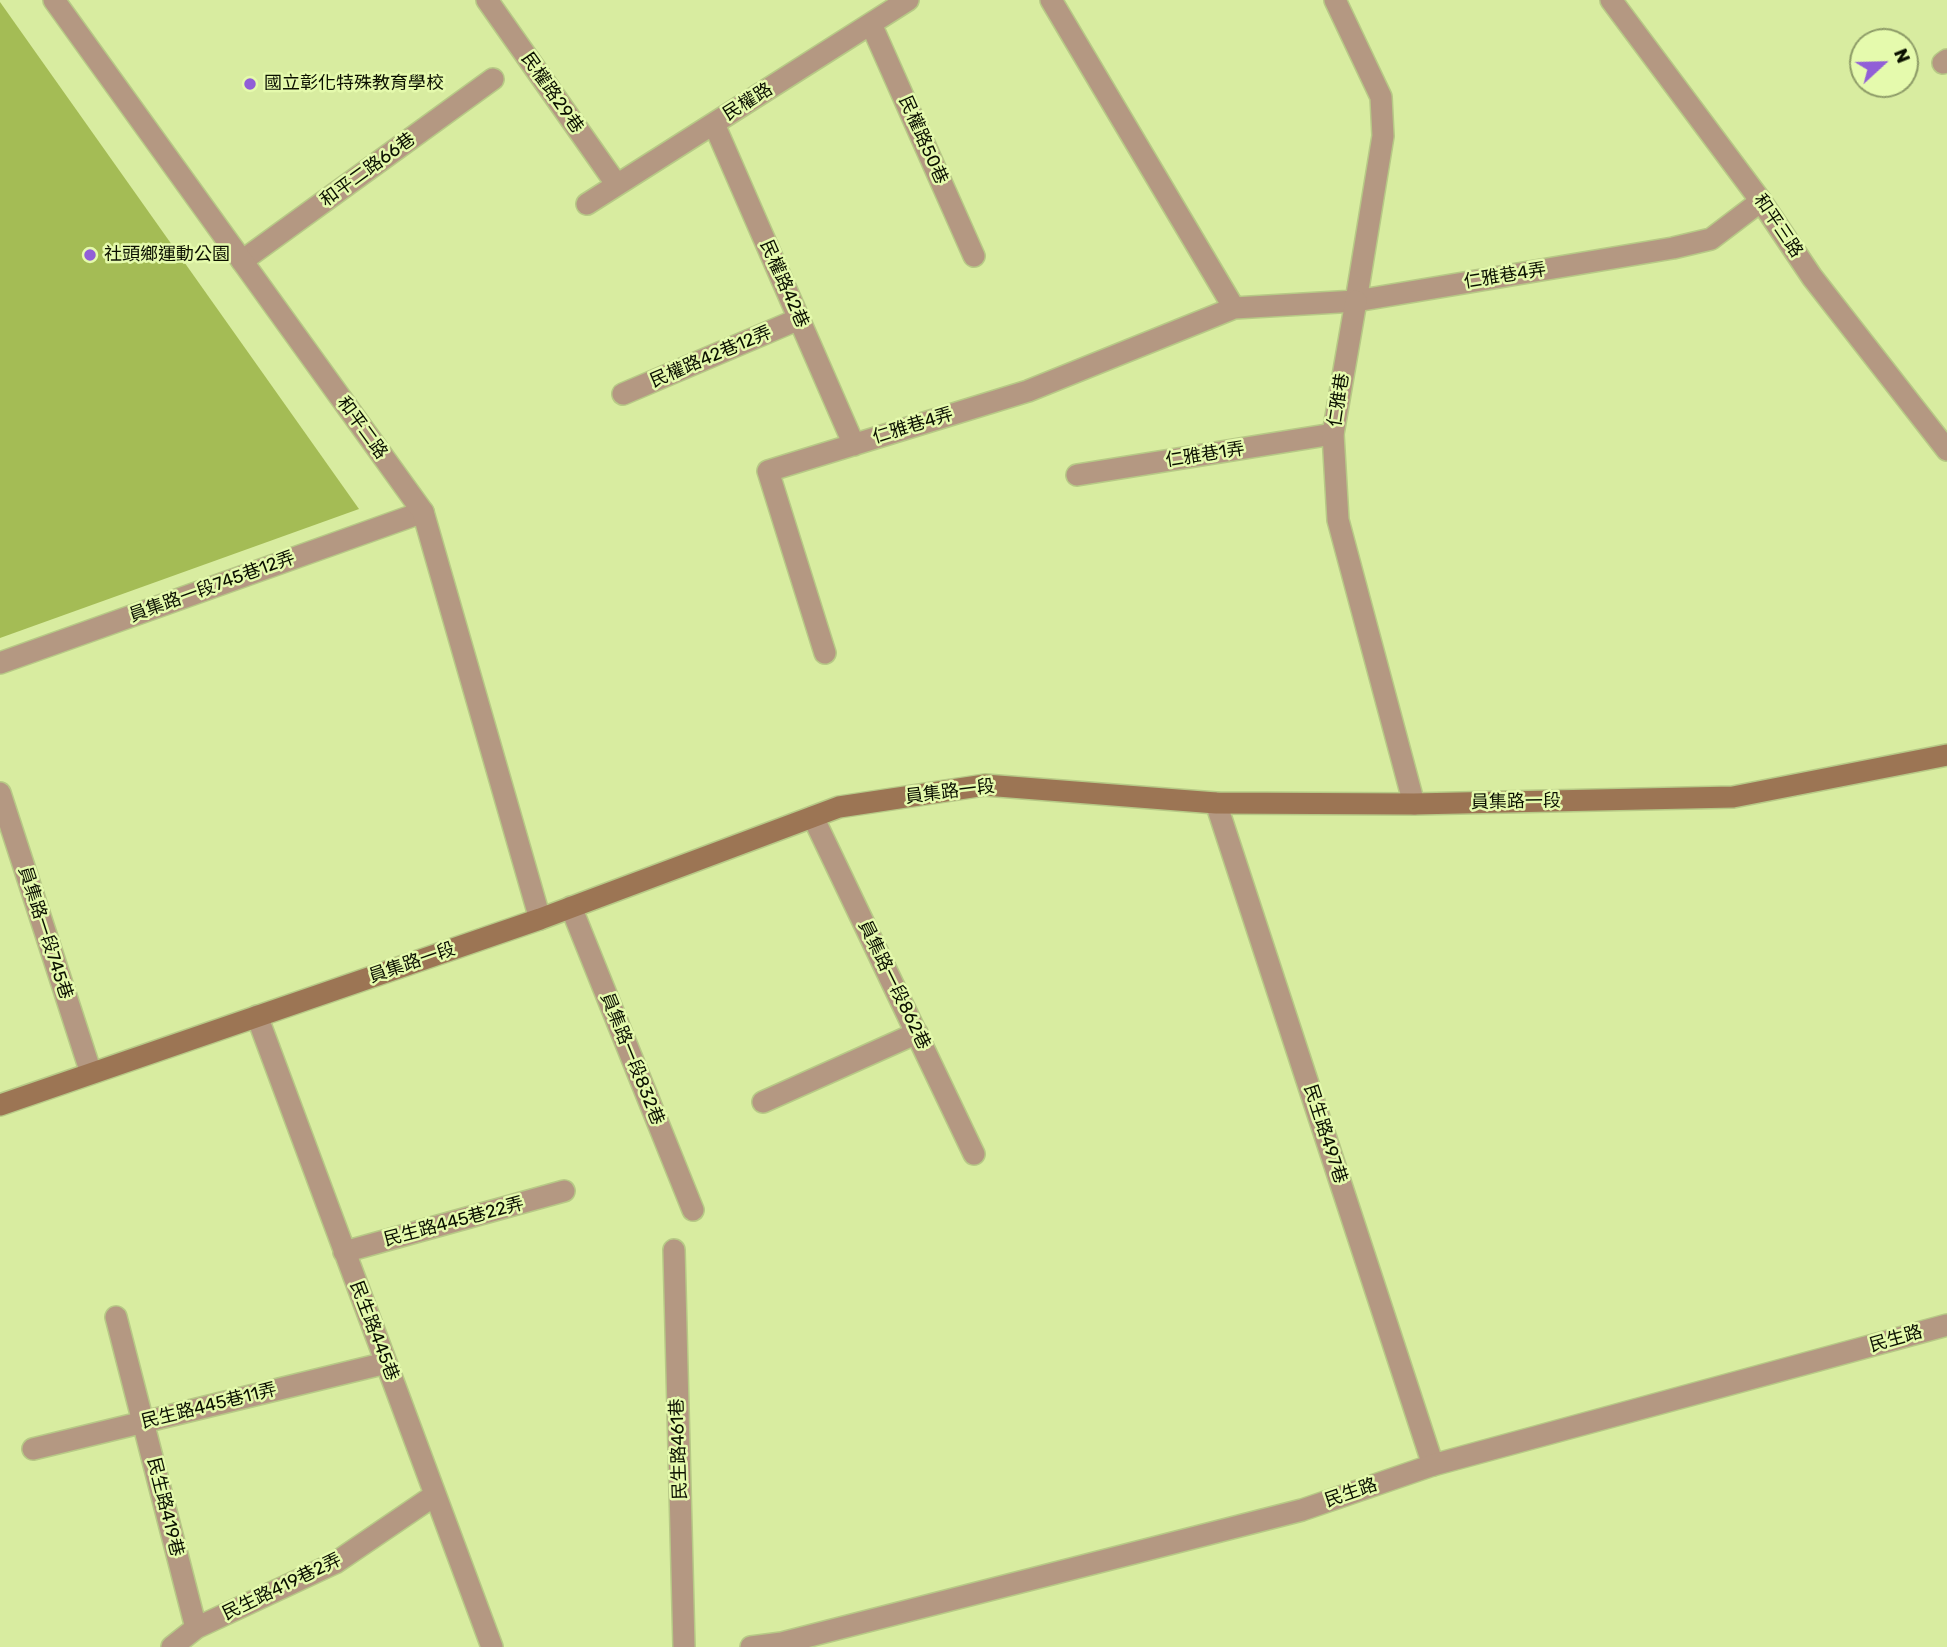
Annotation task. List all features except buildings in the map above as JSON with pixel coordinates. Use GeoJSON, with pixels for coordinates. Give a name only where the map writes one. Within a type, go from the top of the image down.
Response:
{"type":"FeatureCollection","features":[{"type":"Feature","properties":{"kind":"street","name":"和平二路"},"geometry":{"type":"LineString","coordinates":[[54,0],[423,512],[540,919]]}},
{"type":"Feature","properties":{"kind":"street","name":"民權路29巷"},"geometry":{"type":"LineString","coordinates":[[487,0],[617,186]]}},
{"type":"Feature","properties":{"kind":"street","name":"民權路"},"geometry":{"type":"LineString","coordinates":[[587,204],[908,0]]}},
{"type":"Feature","properties":{"kind":"street"},"geometry":{"type":"LineString","coordinates":[[1051,0],[1234,308]]}},
{"type":"Feature","properties":{"kind":"street","name":"仁雅巷"},"geometry":{"type":"LineString","coordinates":[[1335,0],[1381,97],[1383,136],[1333,434],[1338,520],[1414,804]]}},
{"type":"Feature","properties":{"kind":"street","name":"和平三路"},"geometry":{"type":"LineString","coordinates":[[1611,0],[1761,201],[1811,277],[1947,450]]}},
{"type":"Feature","properties":{"kind":"street","name":"民權路50巷"},"geometry":{"type":"LineString","coordinates":[[871,24],[974,256]]}},
{"type":"Feature","properties":{"kind":"street","name":"和平二路66巷"},"geometry":{"type":"LineString","coordinates":[[242,261],[493,79]]}},
{"type":"Feature","properties":{"kind":"street","name":"民權路42巷"},"geometry":{"type":"LineString","coordinates":[[714,124],[854,445]]}},
{"type":"Feature","properties":{"kind":"street","name":"仁雅巷4弄"},"geometry":{"type":"LineString","coordinates":[[825,653],[768,471],[1028,391],[1234,308],[1356,301],[1673,248],[1712,239],[1761,201]]}},
{"type":"Feature","properties":{"kind":"street","name":"民權路42巷12弄"},"geometry":{"type":"LineString","coordinates":[[623,394],[799,319]]}},
{"type":"Feature","properties":{"kind":"street","name":"仁雅巷1弄"},"geometry":{"type":"LineString","coordinates":[[1077,475],[1333,434]]}},
{"type":"Feature","properties":{"kind":"street","name":"員集路一段745巷12弄"},"geometry":{"type":"LineString","coordinates":[[0,663],[423,512]]}},
{"type":"Feature","properties":{"kind":"street","name":"員集路一段"},"geometry":{"type":"LineString","coordinates":[[0,1105],[540,919],[839,807],[985,785],[1216,803],[1414,804],[1733,797],[1947,755]]}},
{"type":"Feature","properties":{"kind":"street","name":"員集路一段745巷"},"geometry":{"type":"LineString","coordinates":[[0,793],[91,1073]]}},
{"type":"Feature","properties":{"kind":"street","name":"民生路497巷"},"geometry":{"type":"LineString","coordinates":[[1216,803],[1433,1465]]}},
{"type":"Feature","properties":{"kind":"street","name":"員集路一段862巷"},"geometry":{"type":"LineString","coordinates":[[813,817],[974,1154]]}},
{"type":"Feature","properties":{"kind":"street","name":"員集路一段832巷"},"geometry":{"type":"LineString","coordinates":[[571,907],[693,1210]]}},
{"type":"Feature","properties":{"kind":"street","name":"民生路445巷"},"geometry":{"type":"LineString","coordinates":[[257,1016],[492,1647]]}},
{"type":"Feature","properties":{"kind":"street"},"geometry":{"type":"LineString","coordinates":[[763,1102],[917,1033]]}},
{"type":"Feature","properties":{"kind":"street","name":"民生路445巷22弄"},"geometry":{"type":"LineString","coordinates":[[344,1252],[564,1191]]}},
{"type":"Feature","properties":{"kind":"street","name":"民生路461巷"},"geometry":{"type":"LineString","coordinates":[[674,1250],[684,1647]]}},
{"type":"Feature","properties":{"kind":"street","name":"民生路419巷"},"geometry":{"type":"LineString","coordinates":[[116,1317],[196,1628]]}},
{"type":"Feature","properties":{"kind":"street","name":"民生路"},"geometry":{"type":"LineString","coordinates":[[751,1647],[782,1643],[1302,1510],[1433,1465],[1947,1325]]}},
{"type":"Feature","properties":{"kind":"street","name":"民生路445巷11弄"},"geometry":{"type":"LineString","coordinates":[[33,1449],[386,1363]]}},
{"type":"Feature","properties":{"kind":"street","name":"民生路419巷2弄"},"geometry":{"type":"LineString","coordinates":[[196,1628],[335,1563],[435,1494]]}},
{"type":"Feature","properties":{"kind":"street"},"geometry":{"type":"LineString","coordinates":[[172,1647],[196,1628]]}},
{"type":"Feature","properties":{"kind":"green space","name":"社頭鄉運動公園"},"geometry":{"type":"Polygon","coordinates":[[[0,2],[359,509],[0,638],[0,2]]]}},
{"type":"Feature","properties":{"kind":"place","name":"國立彰化特殊教育學校"},"geometry":{"type":"Point","coordinates":[250,84]}},
{"type":"Feature","properties":{"kind":"place","name":"社頭鄉運動公園"},"geometry":{"type":"Point","coordinates":[90,255]}}]}
